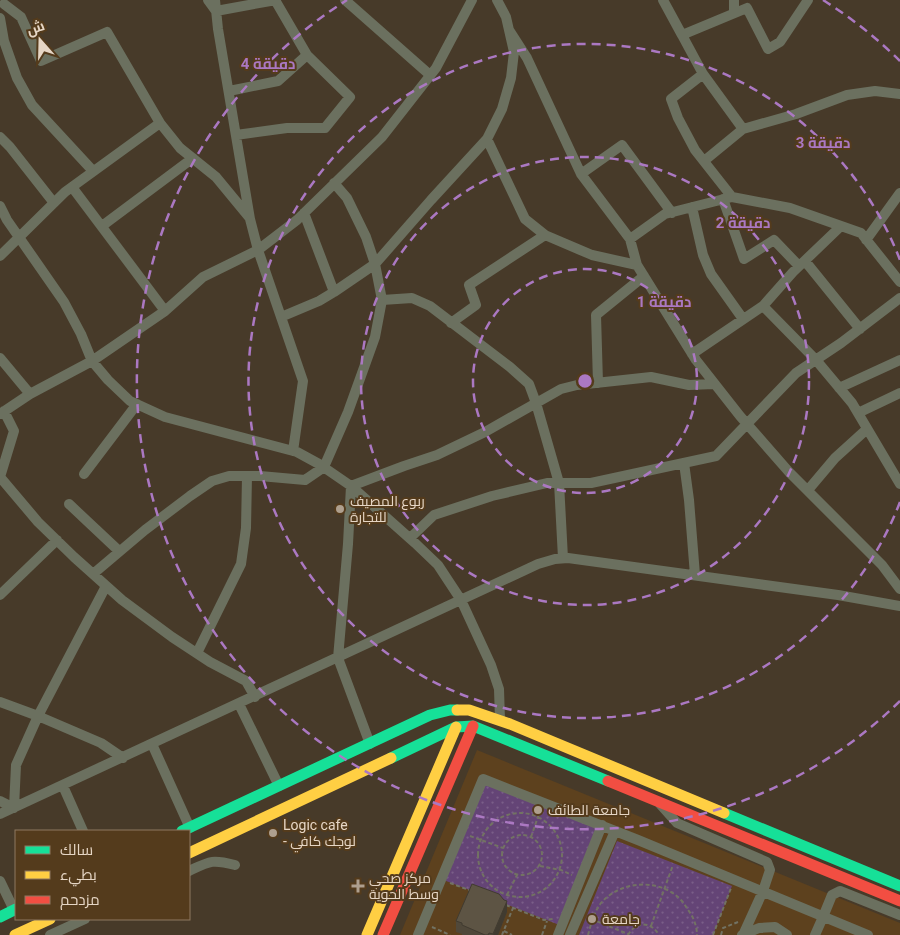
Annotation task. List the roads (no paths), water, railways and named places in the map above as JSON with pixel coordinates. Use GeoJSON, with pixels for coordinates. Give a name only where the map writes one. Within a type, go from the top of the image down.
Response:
{"type":"FeatureCollection","features":[{"type":"Feature","properties":{"kind":"main road"},"geometry":{"type":"LineString","coordinates":[[186,830],[430,716],[450,710],[469,710],[500,720],[900,886]]}},
{"type":"Feature","properties":{"kind":"main road"},"geometry":{"type":"LineString","coordinates":[[383,935],[473,726]]}},
{"type":"Feature","properties":{"kind":"main road"},"geometry":{"type":"LineString","coordinates":[[190,853],[456,727],[473,726],[900,901]]}},
{"type":"Feature","properties":{"kind":"main road"},"geometry":{"type":"LineString","coordinates":[[367,935],[456,727]]}},
{"type":"Feature","properties":{"kind":"main road"},"geometry":{"type":"LineString","coordinates":[[0,917],[15,910]]}},
{"type":"Feature","properties":{"kind":"main road"},"geometry":{"type":"LineString","coordinates":[[15,935],[48,920]]}},
{"type":"Feature","properties":{"kind":"street"},"geometry":{"type":"LineString","coordinates":[[208,0],[216,11]]}},
{"type":"Feature","properties":{"kind":"street"},"geometry":{"type":"LineString","coordinates":[[215,0],[250,219],[258,250],[303,381],[293,451]]}},
{"type":"Feature","properties":{"kind":"street"},"geometry":{"type":"LineString","coordinates":[[216,11],[275,0],[307,55],[350,97],[325,128],[287,128],[236,135]]}},
{"type":"Feature","properties":{"kind":"street"},"geometry":{"type":"LineString","coordinates":[[345,0],[430,75]]}},
{"type":"Feature","properties":{"kind":"street"},"geometry":{"type":"LineString","coordinates":[[255,697],[246,681],[172,637],[122,600],[38,522],[0,477],[2,464],[14,431],[2,413],[30,394],[92,361],[165,312],[202,277],[258,250],[297,220],[382,137],[436,68],[472,0]]}},
{"type":"Feature","properties":{"kind":"street"},"geometry":{"type":"LineString","coordinates":[[281,317],[319,301],[375,264],[487,139],[502,109],[511,78],[514,52],[506,17],[497,0]]}},
{"type":"Feature","properties":{"kind":"street"},"geometry":{"type":"LineString","coordinates":[[663,0],[703,74],[742,129]]}},
{"type":"Feature","properties":{"kind":"street"},"geometry":{"type":"LineString","coordinates":[[734,0],[734,13]]}},
{"type":"Feature","properties":{"kind":"street"},"geometry":{"type":"LineString","coordinates":[[682,35],[747,8],[768,49],[780,42],[808,0]]}},
{"type":"Feature","properties":{"kind":"street"},"geometry":{"type":"LineString","coordinates":[[3,3],[21,18],[41,61],[107,32],[160,123],[180,148],[216,177],[250,219]]}},
{"type":"Feature","properties":{"kind":"street"},"geometry":{"type":"LineString","coordinates":[[0,18],[4,41],[17,78],[32,105],[93,171]]}},
{"type":"Feature","properties":{"kind":"street"},"geometry":{"type":"LineString","coordinates":[[509,30],[527,58],[581,174],[630,239],[637,265],[692,354],[746,424],[789,472],[882,565],[900,589]]}},
{"type":"Feature","properties":{"kind":"street"},"geometry":{"type":"LineString","coordinates":[[229,91],[278,81],[307,55]]}},
{"type":"Feature","properties":{"kind":"street"},"geometry":{"type":"LineString","coordinates":[[703,74],[671,99],[678,118],[695,150],[728,198],[744,259],[774,240],[802,264],[860,329]]}},
{"type":"Feature","properties":{"kind":"street"},"geometry":{"type":"LineString","coordinates":[[704,161],[742,129],[796,114],[847,95],[875,91],[900,94]]}},
{"type":"Feature","properties":{"kind":"street"},"geometry":{"type":"LineString","coordinates":[[0,256],[72,187],[160,123]]}},
{"type":"Feature","properties":{"kind":"street"},"geometry":{"type":"LineString","coordinates":[[0,137],[54,203]]}},
{"type":"Feature","properties":{"kind":"street"},"geometry":{"type":"LineString","coordinates":[[487,139],[525,219],[545,235],[592,255],[637,265]]}},
{"type":"Feature","properties":{"kind":"street"},"geometry":{"type":"LineString","coordinates":[[581,174],[622,145],[672,212]]}},
{"type":"Feature","properties":{"kind":"street"},"geometry":{"type":"LineString","coordinates":[[102,226],[193,158]]}},
{"type":"Feature","properties":{"kind":"street"},"geometry":{"type":"LineString","coordinates":[[93,574],[145,530],[212,481],[229,476],[305,480],[324,467],[348,412],[375,337],[382,300],[375,264],[366,237],[347,198],[334,183]]}},
{"type":"Feature","properties":{"kind":"street"},"geometry":{"type":"LineString","coordinates":[[72,187],[165,312]]}},
{"type":"Feature","properties":{"kind":"street"},"geometry":{"type":"LineString","coordinates":[[866,240],[900,193]]}},
{"type":"Feature","properties":{"kind":"street"},"geometry":{"type":"LineString","coordinates":[[630,239],[665,214],[728,198],[790,208],[860,233],[900,282]]}},
{"type":"Feature","properties":{"kind":"street"},"geometry":{"type":"LineString","coordinates":[[0,206],[7,220],[64,302],[82,334],[92,361],[130,401],[165,417],[297,452],[324,467],[351,486],[438,565],[461,600],[491,664],[499,689],[500,720]]}},
{"type":"Feature","properties":{"kind":"street"},"geometry":{"type":"LineString","coordinates":[[692,207],[703,254],[711,274],[743,319]]}},
{"type":"Feature","properties":{"kind":"street"},"geometry":{"type":"LineString","coordinates":[[304,213],[334,292]]}},
{"type":"Feature","properties":{"kind":"street"},"geometry":{"type":"LineString","coordinates":[[692,354],[762,306],[841,226]]}},
{"type":"Feature","properties":{"kind":"street"},"geometry":{"type":"LineString","coordinates":[[451,323],[476,305],[469,285],[545,235]]}},
{"type":"Feature","properties":{"kind":"street"},"geometry":{"type":"LineString","coordinates":[[598,383],[596,315],[644,276]]}},
{"type":"Feature","properties":{"kind":"street"},"geometry":{"type":"LineString","coordinates":[[382,300],[412,298],[430,306],[510,367],[529,384],[559,483],[563,558]]}},
{"type":"Feature","properties":{"kind":"street"},"geometry":{"type":"LineString","coordinates":[[410,538],[434,515],[492,496],[547,483],[591,483],[716,456],[796,373],[860,329],[900,298]]}},
{"type":"Feature","properties":{"kind":"street"},"geometry":{"type":"LineString","coordinates":[[762,306],[816,360],[852,403],[867,429],[896,470],[900,484]]}},
{"type":"Feature","properties":{"kind":"street"},"geometry":{"type":"LineString","coordinates":[[0,358],[30,394]]}},
{"type":"Feature","properties":{"kind":"street"},"geometry":{"type":"LineString","coordinates":[[839,388],[899,363]]}},
{"type":"Feature","properties":{"kind":"street"},"geometry":{"type":"LineString","coordinates":[[351,486],[437,455],[485,432],[561,389],[577,385],[651,377],[689,385],[714,384]]}},
{"type":"Feature","properties":{"kind":"street"},"geometry":{"type":"LineString","coordinates":[[858,413],[900,393]]}},
{"type":"Feature","properties":{"kind":"street"},"geometry":{"type":"LineString","coordinates":[[84,474],[137,404]]}},
{"type":"Feature","properties":{"kind":"street"},"geometry":{"type":"LineString","coordinates":[[808,490],[835,458],[867,429]]}},
{"type":"Feature","properties":{"kind":"street"},"geometry":{"type":"LineString","coordinates":[[684,463],[695,575]]}},
{"type":"Feature","properties":{"kind":"street"},"geometry":{"type":"LineString","coordinates":[[197,653],[241,564],[246,528],[247,476]]}},
{"type":"Feature","properties":{"kind":"street"},"geometry":{"type":"LineString","coordinates":[[351,486],[338,658],[370,744]]}},
{"type":"Feature","properties":{"kind":"street"},"geometry":{"type":"LineString","coordinates":[[69,504],[119,551]]}},
{"type":"Feature","properties":{"kind":"street"},"geometry":{"type":"LineString","coordinates":[[0,595],[57,540]]}},
{"type":"Feature","properties":{"kind":"street"},"geometry":{"type":"LineString","coordinates":[[0,814],[538,564],[554,559],[568,558],[695,575],[838,595],[900,606]]}},
{"type":"Feature","properties":{"kind":"street"},"geometry":{"type":"LineString","coordinates":[[14,808],[16,765],[38,716],[106,586]]}},
{"type":"Feature","properties":{"kind":"street"},"geometry":{"type":"LineString","coordinates":[[0,702],[101,743],[123,758]]}},
{"type":"Feature","properties":{"kind":"street"},"geometry":{"type":"LineString","coordinates":[[238,704],[279,786]]}},
{"type":"Feature","properties":{"kind":"street"},"geometry":{"type":"LineString","coordinates":[[152,744],[186,830]]}},
{"type":"Feature","properties":{"kind":"street"},"geometry":{"type":"LineString","coordinates":[[418,935],[483,779],[615,830],[763,891],[823,917],[842,930],[864,934]]}},
{"type":"Feature","properties":{"kind":"street"},"geometry":{"type":"LineString","coordinates":[[63,786],[83,830]]}},
{"type":"Feature","properties":{"kind":"street"},"geometry":{"type":"LineString","coordinates":[[658,801],[677,823],[767,862],[770,870],[763,891],[742,935]]}},
{"type":"Feature","properties":{"kind":"street"},"geometry":{"type":"LineString","coordinates":[[0,802],[14,808]]}},
{"type":"Feature","properties":{"kind":"street"},"geometry":{"type":"LineString","coordinates":[[558,935],[602,826]]}},
{"type":"Feature","properties":{"kind":"street"},"geometry":{"type":"LineString","coordinates":[[570,935],[615,830]]}},
{"type":"Feature","properties":{"kind":"street"},"geometry":{"type":"LineString","coordinates":[[190,870],[209,861],[235,865]]}},
{"type":"Feature","properties":{"kind":"street"},"geometry":{"type":"LineString","coordinates":[[0,881],[15,910]]}},
{"type":"Feature","properties":{"kind":"street"},"geometry":{"type":"LineString","coordinates":[[815,935],[832,895],[840,891],[900,915]]}},
{"type":"Feature","properties":{"kind":"street"},"geometry":{"type":"LineString","coordinates":[[50,935],[83,920]]}},
{"type":"Feature","properties":{"kind":"street"},"geometry":{"type":"LineString","coordinates":[[742,935],[759,928],[775,927],[787,935]]}},
{"type":"Feature","properties":{"kind":"place","name":"ربوع المصيف للتجارة"},"geometry":{"type":"Point","coordinates":[340,509]}},
{"type":"Feature","properties":{"kind":"place","name":"جامعة الطائف"},"geometry":{"type":"Point","coordinates":[538,810]}},
{"type":"Feature","properties":{"kind":"place","name":"Logic cafe - لوجك كافي"},"geometry":{"type":"Point","coordinates":[273,833]}},
{"type":"Feature","properties":{"kind":"place","name":"مركز صحي وسط الحوية"},"geometry":{"type":"Point","coordinates":[358,886]}},
{"type":"Feature","properties":{"kind":"place","name":"جامعة"},"geometry":{"type":"Point","coordinates":[592,919]}}]}
